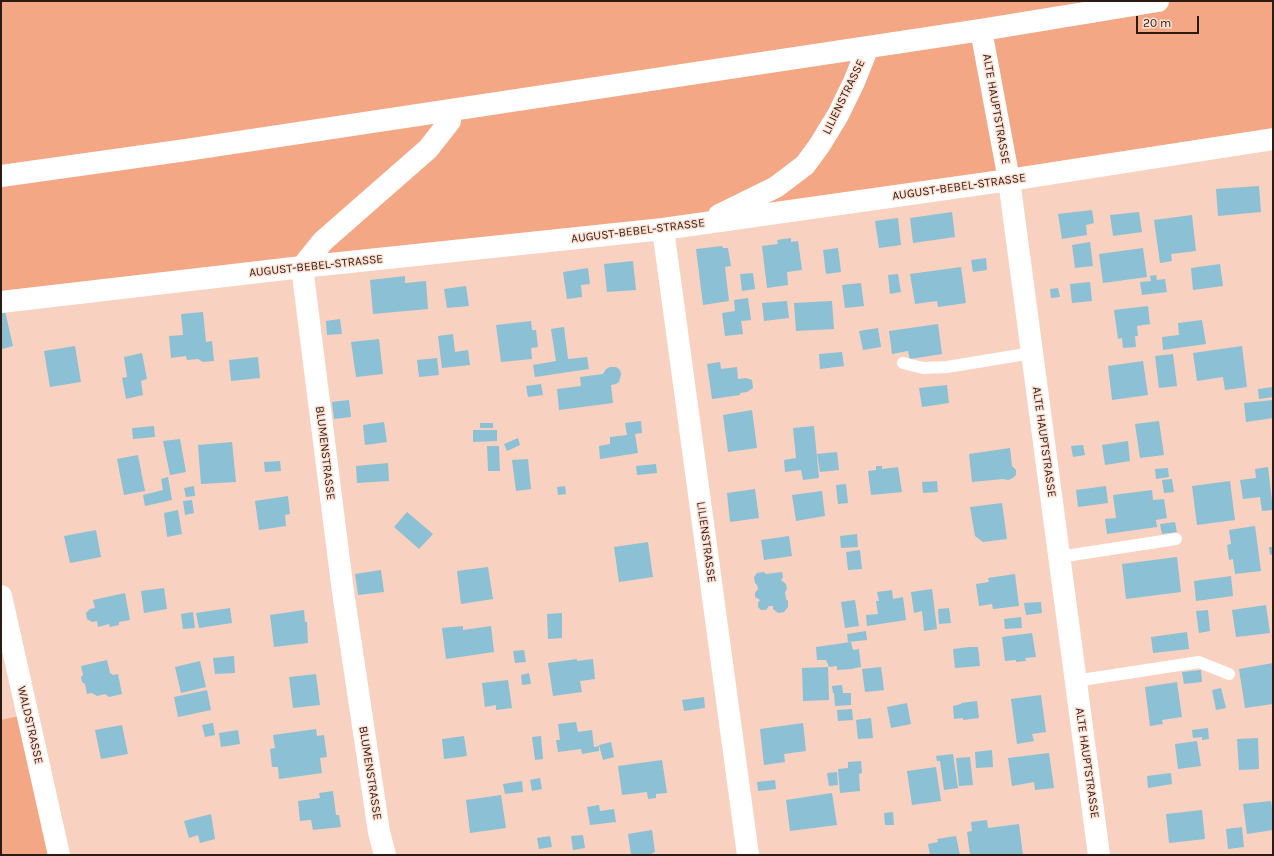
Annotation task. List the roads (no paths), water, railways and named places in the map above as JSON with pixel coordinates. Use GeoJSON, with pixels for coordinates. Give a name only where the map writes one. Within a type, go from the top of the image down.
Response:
{"type":"FeatureCollection","features":[{"type":"Feature","properties":{"kind":"street"},"geometry":{"type":"LineString","coordinates":[[1,176],[186,150],[981,30],[1158,1]]}},
{"type":"Feature","properties":{"kind":"street","name":"ALTE HAUPTSTRASSE"},"geometry":{"type":"LineString","coordinates":[[981,30],[1009,180],[1099,855]]}},
{"type":"Feature","properties":{"kind":"street","name":"LILIENSTRASSE"},"geometry":{"type":"LineString","coordinates":[[700,224],[776,187],[805,165],[819,146],[838,115],[854,82],[868,47]]}},
{"type":"Feature","properties":{"kind":"street"},"geometry":{"type":"LineString","coordinates":[[302,267],[323,241],[428,150],[450,121],[450,110]]}},
{"type":"Feature","properties":{"kind":"street","name":"AUGUST-BEBEL-STRASSE"},"geometry":{"type":"LineString","coordinates":[[1,302],[302,267],[663,229],[1009,180],[1273,138]]}},
{"type":"Feature","properties":{"kind":"street","name":"LILIENSTRASSE"},"geometry":{"type":"LineString","coordinates":[[663,229],[748,855]]}},
{"type":"Feature","properties":{"kind":"street","name":"BLUMENSTRASSE"},"geometry":{"type":"LineString","coordinates":[[302,267],[343,592],[379,832],[385,855]]}},
{"type":"Feature","properties":{"kind":"street","name":"WALDSTRASSE"},"geometry":{"type":"LineString","coordinates":[[1,596],[59,855]]}},
{"type":"Feature","properties":{"kind":"lane"},"geometry":{"type":"LineString","coordinates":[[903,364],[923,368],[947,367],[1032,353]]}},
{"type":"Feature","properties":{"kind":"lane"},"geometry":{"type":"LineString","coordinates":[[1059,558],[1176,539]]}},
{"type":"Feature","properties":{"kind":"lane"},"geometry":{"type":"LineString","coordinates":[[1076,681],[1199,662],[1229,674]]}}]}
